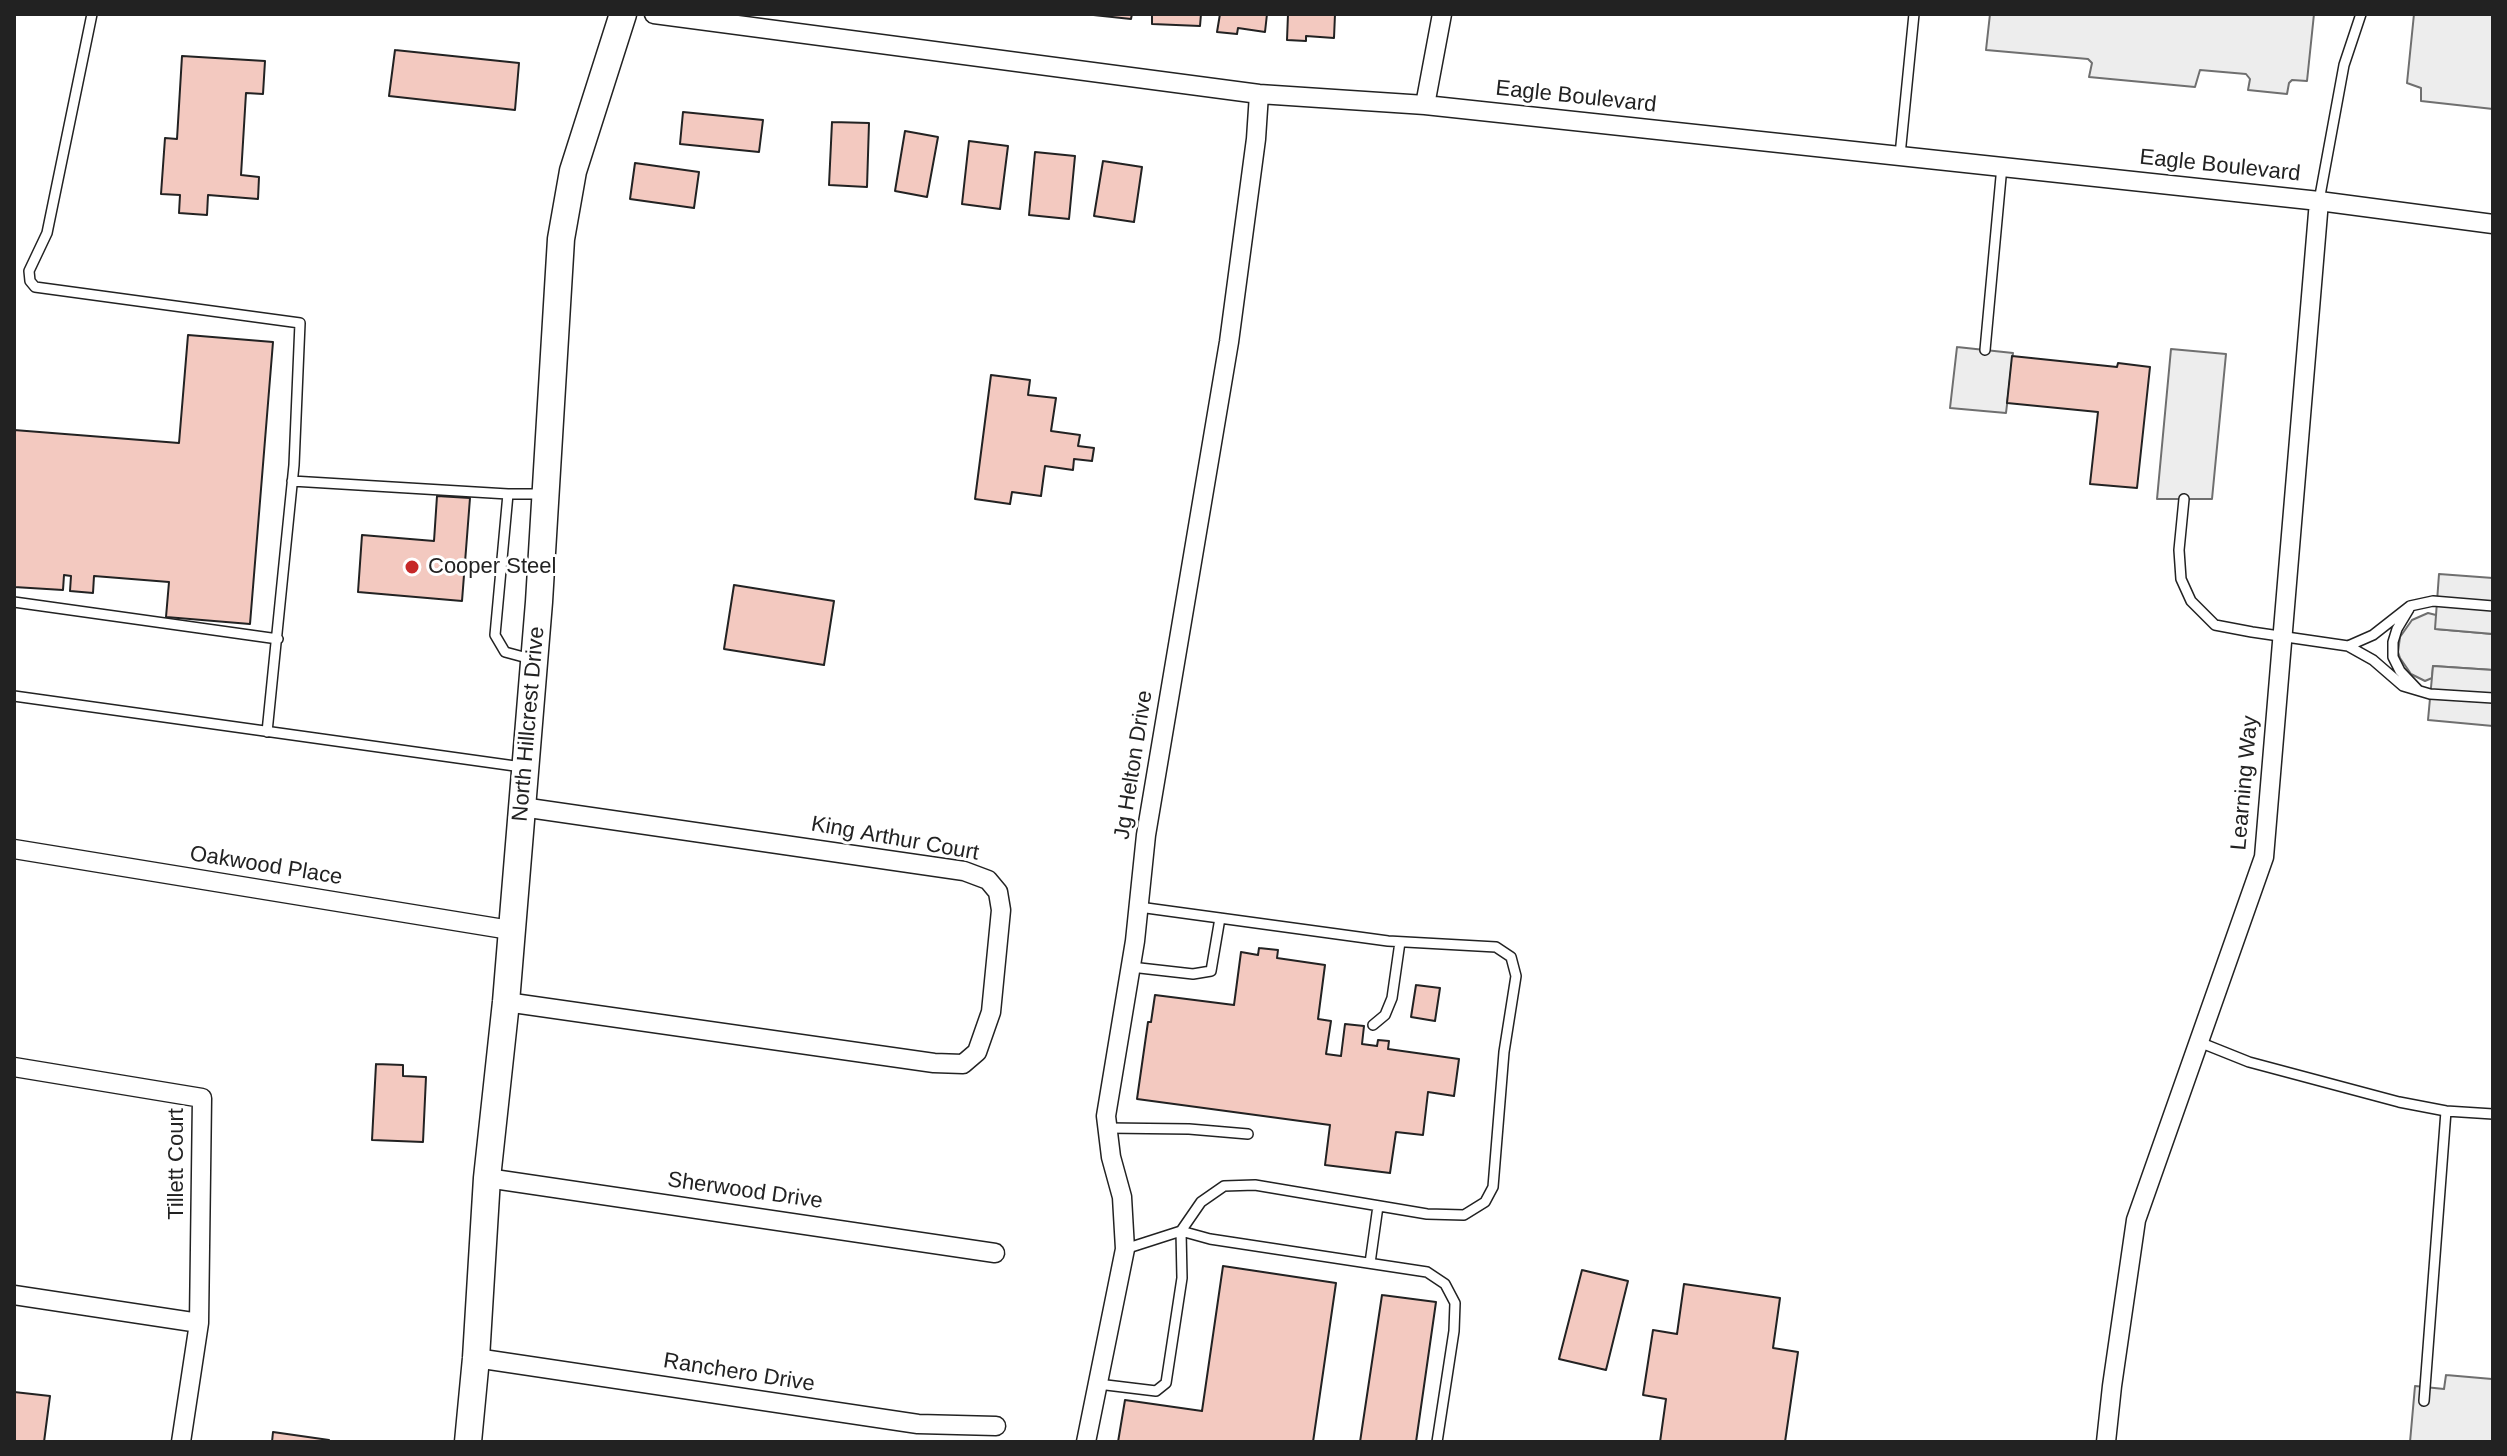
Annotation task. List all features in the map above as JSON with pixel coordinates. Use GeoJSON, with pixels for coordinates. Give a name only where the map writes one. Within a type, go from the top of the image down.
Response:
{"type":"FeatureCollection","features":[{"type":"Feature","properties":{"kind":"street","name":"North Hillcrest Drive"},"geometry":{"type":"LineString","coordinates":[[468,1442],[487,1178],[506,1002],[534,660],[561,239],[573,171],[623,14]]}},
{"type":"Feature","properties":{"kind":"street","name":"Eagle Boulevard"},"geometry":{"type":"LineString","coordinates":[[654,14],[1259,94],[1425,105],[1900,155],[2319,201],[2493,224]]}},
{"type":"Feature","properties":{"kind":"street"},"geometry":{"type":"LineString","coordinates":[[1425,105],[1442,14]]}},
{"type":"Feature","properties":{"kind":"street","name":"Jg Helton Drive"},"geometry":{"type":"LineString","coordinates":[[1086,1442],[1125,1249],[1122,1197],[1111,1157],[1106,1116],[1131,967],[1146,835],[1229,342],[1256,139],[1259,94]]}},
{"type":"Feature","properties":{"kind":"street","name":"Learning Way"},"geometry":{"type":"LineString","coordinates":[[2106,1442],[2136,1220],[2264,857],[2319,201]]}},
{"type":"Feature","properties":{"kind":"street","name":"King Arthur Court"},"geometry":{"type":"LineString","coordinates":[[506,1002],[934,1063],[963,1064],[977,1052],[991,1012],[1000,923],[998,892],[988,880],[964,871],[522,807]]}},
{"type":"Feature","properties":{"kind":"street","name":"Oakwood Place"},"geometry":{"type":"LineString","coordinates":[[14,849],[510,930]]}},
{"type":"Feature","properties":{"kind":"street","name":"Tillett Court"},"geometry":{"type":"LineString","coordinates":[[14,1067],[202,1098],[199,1323],[181,1442]]}},
{"type":"Feature","properties":{"kind":"street","name":"Sherwood Drive"},"geometry":{"type":"LineString","coordinates":[[487,1178],[995,1253]]}},
{"type":"Feature","properties":{"kind":"street"},"geometry":{"type":"LineString","coordinates":[[14,1295],[199,1323]]}},
{"type":"Feature","properties":{"kind":"street","name":"Ranchero Drive"},"geometry":{"type":"LineString","coordinates":[[476,1358],[918,1424],[996,1426]]}},
{"type":"Feature","properties":{"kind":"lane"},"geometry":{"type":"LineString","coordinates":[[92,14],[47,233],[29,271],[30,281],[35,287],[300,323],[292,481],[267,732]]}},
{"type":"Feature","properties":{"kind":"lane"},"geometry":{"type":"LineString","coordinates":[[1900,155],[1914,14]]}},
{"type":"Feature","properties":{"kind":"lane"},"geometry":{"type":"LineString","coordinates":[[2319,201],[2344,65],[2361,14]]}},
{"type":"Feature","properties":{"kind":"lane"},"geometry":{"type":"LineString","coordinates":[[1985,350],[2002,166]]}},
{"type":"Feature","properties":{"kind":"lane"},"geometry":{"type":"LineString","coordinates":[[292,481],[545,494]]}},
{"type":"Feature","properties":{"kind":"lane"},"geometry":{"type":"LineString","coordinates":[[508,494],[495,635],[505,652],[534,660]]}},
{"type":"Feature","properties":{"kind":"lane"},"geometry":{"type":"LineString","coordinates":[[2184,499],[2179,550],[2181,579],[2191,601],[2215,625],[2348,646],[2373,660],[2403,686],[2420,692],[2493,698]]}},
{"type":"Feature","properties":{"kind":"lane"},"geometry":{"type":"LineString","coordinates":[[2348,646],[2373,635],[2411,606],[2433,601],[2493,606]]}},
{"type":"Feature","properties":{"kind":"lane"},"geometry":{"type":"LineString","coordinates":[[14,602],[278,639]]}},
{"type":"Feature","properties":{"kind":"lane"},"geometry":{"type":"LineString","coordinates":[[2411,606],[2397,629],[2393,657],[2400,671],[2420,692]]}},
{"type":"Feature","properties":{"kind":"lane"},"geometry":{"type":"LineString","coordinates":[[14,696],[525,767]]}},
{"type":"Feature","properties":{"kind":"lane"},"geometry":{"type":"LineString","coordinates":[[1098,1384],[1156,1391],[1166,1383],[1182,1278],[1181,1231],[1201,1202],[1224,1186],[1255,1185],[1427,1214],[1464,1215],[1485,1202],[1493,1187],[1504,1052],[1516,976],[1511,957],[1496,947],[1400,942],[1139,907]]}},
{"type":"Feature","properties":{"kind":"lane"},"geometry":{"type":"LineString","coordinates":[[1131,967],[1193,974],[1211,971],[1220,918]]}},
{"type":"Feature","properties":{"kind":"lane"},"geometry":{"type":"LineString","coordinates":[[1373,1025],[1385,1015],[1392,998],[1400,942]]}},
{"type":"Feature","properties":{"kind":"lane"},"geometry":{"type":"LineString","coordinates":[[2199,1042],[2249,1062],[2399,1102],[2446,1111],[2493,1114]]}},
{"type":"Feature","properties":{"kind":"lane"},"geometry":{"type":"LineString","coordinates":[[2424,1401],[2446,1111]]}},
{"type":"Feature","properties":{"kind":"lane"},"geometry":{"type":"LineString","coordinates":[[1107,1128],[1189,1129],[1248,1134]]}},
{"type":"Feature","properties":{"kind":"lane"},"geometry":{"type":"LineString","coordinates":[[1370,1263],[1378,1206]]}},
{"type":"Feature","properties":{"kind":"lane"},"geometry":{"type":"LineString","coordinates":[[1125,1249],[1181,1231],[1210,1239],[1427,1272],[1445,1284],[1455,1303],[1454,1331],[1437,1442]]}},
{"type":"Feature","properties":{"kind":"shaded area"},"geometry":{"type":"Polygon","coordinates":[[[1990,14],[2314,14],[2307,81],[2292,80],[2287,94],[2248,90],[2250,79],[2246,74],[2200,70],[2195,87],[2089,77],[2092,63],[2088,59],[1986,50],[1990,14]]]}},
{"type":"Feature","properties":{"kind":"shaded area"},"geometry":{"type":"Polygon","coordinates":[[[2414,14],[2493,14],[2493,109],[2421,101],[2421,88],[2407,83],[2414,14]]]}},
{"type":"Feature","properties":{"kind":"shaded area"},"geometry":{"type":"Polygon","coordinates":[[[1957,347],[2013,353],[2006,413],[1950,408],[1957,347]]]}},
{"type":"Feature","properties":{"kind":"shaded area"},"geometry":{"type":"Polygon","coordinates":[[[2171,349],[2226,354],[2212,499],[2157,499],[2171,349]]]}},
{"type":"Feature","properties":{"kind":"shaded area"},"geometry":{"type":"Polygon","coordinates":[[[2439,574],[2493,578],[2493,634],[2435,629],[2439,574]]]}},
{"type":"Feature","properties":{"kind":"shaded area"},"geometry":{"type":"Polygon","coordinates":[[[2428,613],[2436,615],[2436,629],[2493,634],[2493,670],[2433,666],[2432,678],[2425,681],[2411,674],[2398,652],[2400,637],[2412,620],[2428,613]]]}},
{"type":"Feature","properties":{"kind":"shaded area"},"geometry":{"type":"Polygon","coordinates":[[[2433,666],[2493,670],[2493,726],[2428,720],[2433,666]]]}},
{"type":"Feature","properties":{"kind":"shaded area"},"geometry":{"type":"Polygon","coordinates":[[[2446,1375],[2492,1379],[2493,1442],[2410,1442],[2415,1386],[2444,1389],[2446,1375]]]}},
{"type":"Feature","properties":{"kind":"building"},"geometry":{"type":"Polygon","coordinates":[[[1084,14],[1132,14],[1131,19],[1084,14]]]}},
{"type":"Feature","properties":{"kind":"building"},"geometry":{"type":"Polygon","coordinates":[[[1152,14],[1201,14],[1200,26],[1152,24],[1152,14]]]}},
{"type":"Feature","properties":{"kind":"building"},"geometry":{"type":"Polygon","coordinates":[[[1220,14],[1267,14],[1265,32],[1238,28],[1237,34],[1217,32],[1220,14]]]}},
{"type":"Feature","properties":{"kind":"building"},"geometry":{"type":"Polygon","coordinates":[[[1288,14],[1335,14],[1334,38],[1306,36],[1306,41],[1287,40],[1288,14]]]}},
{"type":"Feature","properties":{"kind":"building"},"geometry":{"type":"Polygon","coordinates":[[[395,50],[519,63],[515,110],[389,96],[395,50]]]}},
{"type":"Feature","properties":{"kind":"building"},"geometry":{"type":"Polygon","coordinates":[[[182,56],[265,61],[263,94],[246,93],[241,175],[259,177],[258,199],[208,195],[207,215],[179,213],[180,195],[161,194],[165,138],[177,139],[182,56]]]}},
{"type":"Feature","properties":{"kind":"building"},"geometry":{"type":"Polygon","coordinates":[[[683,112],[763,120],[759,152],[680,144],[683,112]]]}},
{"type":"Feature","properties":{"kind":"building"},"geometry":{"type":"Polygon","coordinates":[[[832,122],[869,123],[867,187],[829,185],[832,122]]]}},
{"type":"Feature","properties":{"kind":"building"},"geometry":{"type":"Polygon","coordinates":[[[905,131],[938,137],[927,197],[895,191],[905,131]]]}},
{"type":"Feature","properties":{"kind":"building"},"geometry":{"type":"Polygon","coordinates":[[[969,141],[1008,146],[1000,209],[962,204],[969,141]]]}},
{"type":"Feature","properties":{"kind":"building"},"geometry":{"type":"Polygon","coordinates":[[[1035,152],[1075,156],[1069,219],[1029,215],[1035,152]]]}},
{"type":"Feature","properties":{"kind":"building"},"geometry":{"type":"Polygon","coordinates":[[[1103,161],[1142,167],[1134,222],[1094,216],[1103,161]]]}},
{"type":"Feature","properties":{"kind":"building"},"geometry":{"type":"Polygon","coordinates":[[[635,163],[699,172],[694,208],[630,199],[635,163]]]}},
{"type":"Feature","properties":{"kind":"building"},"geometry":{"type":"Polygon","coordinates":[[[188,335],[273,342],[250,624],[166,617],[169,582],[94,576],[93,593],[70,591],[71,576],[64,575],[63,590],[14,587],[14,430],[179,443],[188,335]]]}},
{"type":"Feature","properties":{"kind":"building"},"geometry":{"type":"Polygon","coordinates":[[[2012,356],[2117,367],[2118,363],[2150,367],[2137,488],[2090,484],[2098,412],[2007,403],[2012,356]]]}},
{"type":"Feature","properties":{"kind":"building"},"geometry":{"type":"Polygon","coordinates":[[[991,375],[1030,380],[1028,395],[1056,398],[1051,431],[1080,435],[1078,446],[1094,448],[1092,461],[1074,459],[1073,470],[1045,466],[1041,496],[1012,492],[1010,504],[975,499],[991,375]]]}},
{"type":"Feature","properties":{"kind":"building","name":"Cooper Steel"},"geometry":{"type":"Polygon","coordinates":[[[437,496],[470,498],[462,601],[358,592],[362,535],[434,541],[437,496]]]}},
{"type":"Feature","properties":{"kind":"building"},"geometry":{"type":"Polygon","coordinates":[[[734,585],[834,601],[824,665],[724,649],[734,585]]]}},
{"type":"Feature","properties":{"kind":"building"},"geometry":{"type":"Polygon","coordinates":[[[1259,948],[1278,950],[1277,958],[1325,965],[1318,1019],[1331,1021],[1326,1054],[1341,1056],[1345,1024],[1364,1026],[1362,1044],[1377,1046],[1378,1040],[1389,1041],[1388,1049],[1459,1059],[1454,1096],[1428,1092],[1423,1135],[1396,1132],[1390,1173],[1325,1165],[1330,1125],[1137,1099],[1155,995],[1234,1005],[1241,952],[1258,955],[1259,948]]]}},
{"type":"Feature","properties":{"kind":"building"},"geometry":{"type":"Polygon","coordinates":[[[1416,985],[1440,988],[1435,1021],[1411,1017],[1416,985]]]}},
{"type":"Feature","properties":{"kind":"building"},"geometry":{"type":"Polygon","coordinates":[[[376,1064],[403,1065],[403,1076],[426,1077],[423,1142],[372,1140],[376,1064]]]}},
{"type":"Feature","properties":{"kind":"building"},"geometry":{"type":"Polygon","coordinates":[[[1223,1266],[1336,1283],[1313,1442],[1118,1442],[1125,1400],[1202,1411],[1223,1266]]]}},
{"type":"Feature","properties":{"kind":"building"},"geometry":{"type":"Polygon","coordinates":[[[1582,1270],[1628,1281],[1606,1370],[1559,1359],[1582,1270]]]}},
{"type":"Feature","properties":{"kind":"building"},"geometry":{"type":"Polygon","coordinates":[[[1684,1284],[1780,1298],[1773,1348],[1798,1352],[1785,1442],[1660,1442],[1666,1399],[1643,1395],[1653,1330],[1677,1334],[1684,1284]]]}},
{"type":"Feature","properties":{"kind":"building"},"geometry":{"type":"Polygon","coordinates":[[[1382,1295],[1436,1302],[1416,1442],[1360,1442],[1382,1295]]]}},
{"type":"Feature","properties":{"kind":"building"},"geometry":{"type":"Polygon","coordinates":[[[14,1392],[50,1396],[44,1442],[14,1442],[14,1392]]]}},
{"type":"Feature","properties":{"kind":"building"},"geometry":{"type":"Polygon","coordinates":[[[273,1432],[329,1440],[272,1442],[273,1432]]]}},
{"type":"Feature","properties":{"kind":"place","name":"Cooper Steel"},"geometry":{"type":"Point","coordinates":[412,567]}}]}
